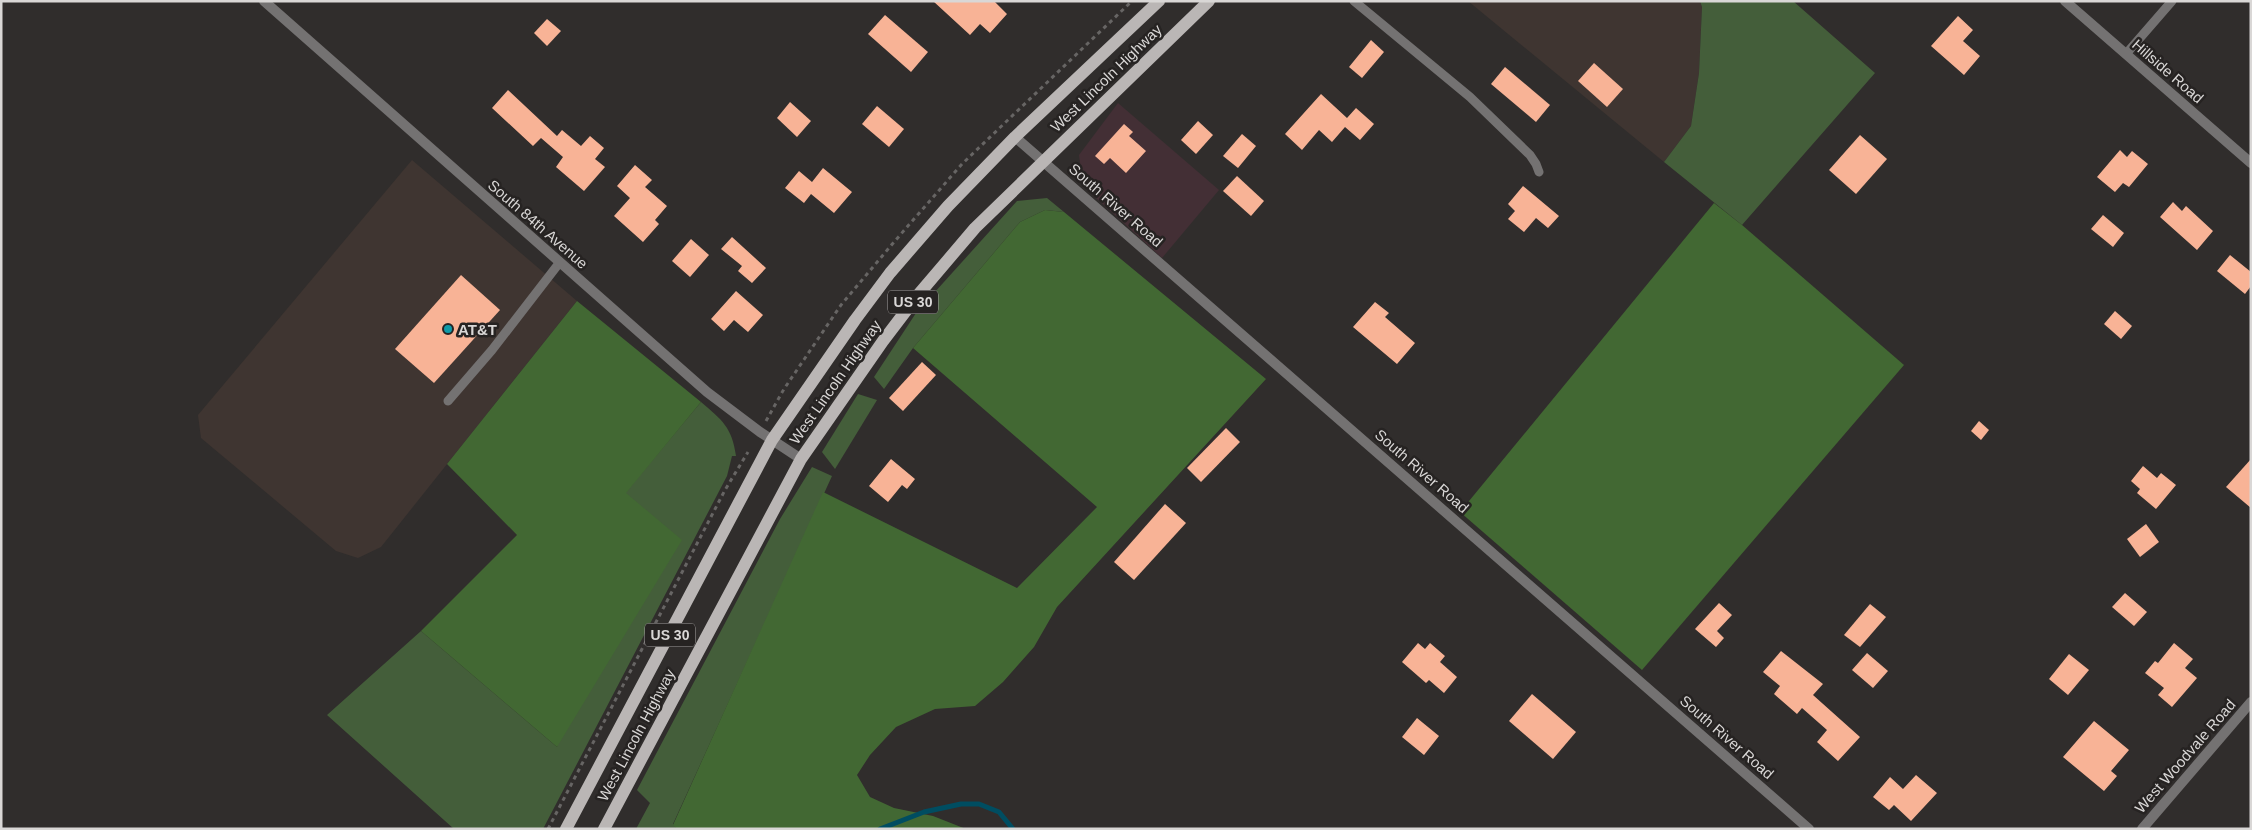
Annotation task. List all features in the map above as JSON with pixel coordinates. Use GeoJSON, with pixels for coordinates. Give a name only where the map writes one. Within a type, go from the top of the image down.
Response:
{"type":"FeatureCollection","features":[{"type":"Feature","properties":{"kind":"main road","name":"West Lincoln Highway"},"geometry":{"type":"LineString","coordinates":[[566,829],[772,440],[890,273],[948,206],[1015,137],[1158,1]]}},
{"type":"Feature","properties":{"kind":"main road","name":"West Lincoln Highway"},"geometry":{"type":"LineString","coordinates":[[606,826],[801,459],[883,341],[918,295],[975,228],[1209,1]]}},
{"type":"Feature","properties":{"kind":"street","name":"South 84th Avenue"},"geometry":{"type":"LineString","coordinates":[[264,1],[708,392],[772,440],[801,459]]}},
{"type":"Feature","properties":{"kind":"street","name":"Hillside Road"},"geometry":{"type":"LineString","coordinates":[[2066,1],[2251,163]]}},
{"type":"Feature","properties":{"kind":"street","name":"South River Road"},"geometry":{"type":"LineString","coordinates":[[1015,137],[1809,829]]}},
{"type":"Feature","properties":{"kind":"street","name":"West Woodvale Road"},"geometry":{"type":"LineString","coordinates":[[2142,829],[2251,702]]}},
{"type":"Feature","properties":{"kind":"lane"},"geometry":{"type":"LineString","coordinates":[[1354,1],[1470,97],[1530,155],[1539,172]]}},
{"type":"Feature","properties":{"kind":"lane"},"geometry":{"type":"LineString","coordinates":[[2126,54],[2172,1]]}},
{"type":"Feature","properties":{"kind":"lane"},"geometry":{"type":"LineString","coordinates":[[448,401],[492,350],[560,262]]}},
{"type":"Feature","properties":{"kind":"shaded area"},"geometry":{"type":"Polygon","coordinates":[[[1468,1],[1700,1],[1702,7],[1699,73],[1691,126],[1664,162],[1468,1]]]}},
{"type":"Feature","properties":{"kind":"shaded area"},"geometry":{"type":"Polygon","coordinates":[[[1118,103],[1219,190],[1162,258],[1083,186],[1079,155],[1118,103]]]}},
{"type":"Feature","properties":{"kind":"shaded area"},"geometry":{"type":"Polygon","coordinates":[[[412,160],[577,301],[381,547],[358,558],[336,551],[201,438],[198,415],[412,160]]]}},
{"type":"Feature","properties":{"kind":"green space"},"geometry":{"type":"Polygon","coordinates":[[[1700,1],[1793,1],[1875,73],[1742,225],[1664,162],[1691,126],[1699,73],[1702,7],[1700,1]]]}},
{"type":"Feature","properties":{"kind":"green space"},"geometry":{"type":"Polygon","coordinates":[[[1047,198],[1064,212],[1045,210],[1020,222],[913,348],[884,389],[874,377],[916,313],[1017,201],[1047,198]]]}},
{"type":"Feature","properties":{"kind":"green space"},"geometry":{"type":"Polygon","coordinates":[[[1714,203],[1904,365],[1642,670],[1460,512],[1714,203]]]}},
{"type":"Feature","properties":{"kind":"green space"},"geometry":{"type":"Polygon","coordinates":[[[1045,210],[1064,212],[1266,379],[1057,607],[1034,647],[1003,682],[975,706],[935,709],[896,727],[870,755],[857,775],[870,797],[894,808],[933,816],[966,829],[677,829],[673,825],[823,492],[1017,588],[1097,507],[913,348],[1020,222],[1045,210]]]}},
{"type":"Feature","properties":{"kind":"green space"},"geometry":{"type":"Polygon","coordinates":[[[577,301],[701,402],[626,493],[682,540],[557,747],[421,631],[517,535],[447,464],[577,301]]]}},
{"type":"Feature","properties":{"kind":"green space"},"geometry":{"type":"Polygon","coordinates":[[[858,394],[877,400],[835,469],[822,452],[858,394]]]}},
{"type":"Feature","properties":{"kind":"green space"},"geometry":{"type":"Polygon","coordinates":[[[701,402],[715,414],[729,431],[736,456],[732,456],[727,476],[543,829],[454,829],[327,715],[421,631],[557,747],[625,493],[701,402]]]}},
{"type":"Feature","properties":{"kind":"green space"},"geometry":{"type":"Polygon","coordinates":[[[812,467],[832,476],[673,824],[677,829],[636,829],[650,803],[637,790],[780,519],[812,467]]]}},
{"type":"Feature","properties":{"kind":"building"},"geometry":{"type":"Polygon","coordinates":[[[933,1],[994,1],[1007,14],[990,33],[980,24],[970,35],[933,1]]]}},
{"type":"Feature","properties":{"kind":"building"},"geometry":{"type":"Polygon","coordinates":[[[885,15],[928,52],[911,72],[868,34],[885,15]]]}},
{"type":"Feature","properties":{"kind":"building"},"geometry":{"type":"Polygon","coordinates":[[[1958,16],[1973,30],[1963,41],[1980,56],[1964,75],[1931,46],[1958,16]]]}},
{"type":"Feature","properties":{"kind":"building"},"geometry":{"type":"Polygon","coordinates":[[[547,19],[561,31],[547,46],[534,33],[547,19]]]}},
{"type":"Feature","properties":{"kind":"building"},"geometry":{"type":"Polygon","coordinates":[[[1371,40],[1384,52],[1362,78],[1349,67],[1371,40]]]}},
{"type":"Feature","properties":{"kind":"building"},"geometry":{"type":"Polygon","coordinates":[[[1594,63],[1623,89],[1607,107],[1578,81],[1594,63]]]}},
{"type":"Feature","properties":{"kind":"building"},"geometry":{"type":"Polygon","coordinates":[[[1505,67],[1550,105],[1536,122],[1491,84],[1505,67]]]}},
{"type":"Feature","properties":{"kind":"building"},"geometry":{"type":"Polygon","coordinates":[[[508,90],[557,136],[562,130],[581,146],[590,136],[604,148],[595,159],[605,167],[584,191],[556,167],[563,157],[541,138],[533,146],[492,108],[508,90]]]}},
{"type":"Feature","properties":{"kind":"building"},"geometry":{"type":"Polygon","coordinates":[[[1321,94],[1347,118],[1356,108],[1374,124],[1360,140],[1345,127],[1332,142],[1319,130],[1302,150],[1285,134],[1321,94]]]}},
{"type":"Feature","properties":{"kind":"building"},"geometry":{"type":"Polygon","coordinates":[[[790,102],[811,121],[797,137],[777,118],[790,102]]]}},
{"type":"Feature","properties":{"kind":"building"},"geometry":{"type":"Polygon","coordinates":[[[877,106],[904,129],[889,147],[862,124],[877,106]]]}},
{"type":"Feature","properties":{"kind":"building"},"geometry":{"type":"Polygon","coordinates":[[[1198,121],[1213,135],[1196,154],[1181,140],[1198,121]]]}},
{"type":"Feature","properties":{"kind":"building"},"geometry":{"type":"Polygon","coordinates":[[[1124,124],[1133,132],[1129,136],[1146,151],[1126,173],[1110,158],[1104,164],[1095,156],[1124,124]]]}},
{"type":"Feature","properties":{"kind":"building"},"geometry":{"type":"Polygon","coordinates":[[[1242,134],[1256,146],[1238,168],[1223,156],[1242,134]]]}},
{"type":"Feature","properties":{"kind":"building"},"geometry":{"type":"Polygon","coordinates":[[[1860,135],[1887,159],[1856,194],[1829,170],[1860,135]]]}},
{"type":"Feature","properties":{"kind":"building"},"geometry":{"type":"Polygon","coordinates":[[[2120,150],[2127,157],[2132,151],[2148,164],[2129,187],[2123,183],[2115,192],[2097,177],[2120,150]]]}},
{"type":"Feature","properties":{"kind":"building"},"geometry":{"type":"Polygon","coordinates":[[[635,165],[652,180],[645,187],[667,206],[655,220],[659,224],[643,242],[614,216],[630,198],[617,186],[635,165]]]}},
{"type":"Feature","properties":{"kind":"building"},"geometry":{"type":"Polygon","coordinates":[[[823,168],[852,192],[834,213],[811,194],[804,203],[785,188],[799,171],[812,182],[823,168]]]}},
{"type":"Feature","properties":{"kind":"building"},"geometry":{"type":"Polygon","coordinates":[[[1237,176],[1264,201],[1251,216],[1223,191],[1237,176]]]}},
{"type":"Feature","properties":{"kind":"building"},"geometry":{"type":"Polygon","coordinates":[[[1523,186],[1559,216],[1548,228],[1536,218],[1524,232],[1508,219],[1515,211],[1508,204],[1523,186]]]}},
{"type":"Feature","properties":{"kind":"building"},"geometry":{"type":"Polygon","coordinates":[[[2173,202],[2182,211],[2186,206],[2213,231],[2197,250],[2160,217],[2173,202]]]}},
{"type":"Feature","properties":{"kind":"building"},"geometry":{"type":"Polygon","coordinates":[[[2103,215],[2124,233],[2113,247],[2091,229],[2103,215]]]}},
{"type":"Feature","properties":{"kind":"building"},"geometry":{"type":"Polygon","coordinates":[[[732,237],[766,268],[752,283],[738,271],[742,266],[721,249],[732,237]]]}},
{"type":"Feature","properties":{"kind":"building"},"geometry":{"type":"Polygon","coordinates":[[[691,239],[709,255],[690,277],[672,261],[691,239]]]}},
{"type":"Feature","properties":{"kind":"building"},"geometry":{"type":"Polygon","coordinates":[[[2230,255],[2251,272],[2251,286],[2245,294],[2217,271],[2230,255]]]}},
{"type":"Feature","properties":{"kind":"building","name":"AT&T"},"geometry":{"type":"Polygon","coordinates":[[[461,275],[500,310],[434,383],[395,349],[461,275]]]}},
{"type":"Feature","properties":{"kind":"building"},"geometry":{"type":"Polygon","coordinates":[[[736,291],[763,315],[748,332],[734,320],[724,331],[711,319],[736,291]]]}},
{"type":"Feature","properties":{"kind":"building"},"geometry":{"type":"Polygon","coordinates":[[[1375,302],[1389,313],[1385,317],[1415,343],[1397,364],[1353,327],[1375,302]]]}},
{"type":"Feature","properties":{"kind":"building"},"geometry":{"type":"Polygon","coordinates":[[[2115,311],[2132,326],[2121,339],[2104,324],[2115,311]]]}},
{"type":"Feature","properties":{"kind":"building"},"geometry":{"type":"Polygon","coordinates":[[[922,362],[936,375],[903,411],[889,398],[922,362]]]}},
{"type":"Feature","properties":{"kind":"building"},"geometry":{"type":"Polygon","coordinates":[[[1979,421],[1989,430],[1981,440],[1971,431],[1979,421]]]}},
{"type":"Feature","properties":{"kind":"building"},"geometry":{"type":"Polygon","coordinates":[[[1226,428],[1240,442],[1201,482],[1187,468],[1226,428]]]}},
{"type":"Feature","properties":{"kind":"building"},"geometry":{"type":"Polygon","coordinates":[[[891,459],[915,479],[907,489],[902,485],[888,502],[869,486],[891,459]]]}},
{"type":"Feature","properties":{"kind":"building"},"geometry":{"type":"Polygon","coordinates":[[[2251,459],[2251,508],[2226,487],[2251,459]]]}},
{"type":"Feature","properties":{"kind":"building"},"geometry":{"type":"Polygon","coordinates":[[[2143,466],[2157,478],[2161,473],[2176,485],[2156,509],[2137,493],[2140,489],[2131,481],[2143,466]]]}},
{"type":"Feature","properties":{"kind":"building"},"geometry":{"type":"Polygon","coordinates":[[[1165,504],[1186,523],[1134,580],[1114,562],[1165,504]]]}},
{"type":"Feature","properties":{"kind":"building"},"geometry":{"type":"Polygon","coordinates":[[[2146,524],[2159,542],[2140,557],[2127,539],[2146,524]]]}},
{"type":"Feature","properties":{"kind":"building"},"geometry":{"type":"Polygon","coordinates":[[[2125,593],[2147,612],[2134,626],[2112,607],[2125,593]]]}},
{"type":"Feature","properties":{"kind":"building"},"geometry":{"type":"Polygon","coordinates":[[[1719,603],[1732,615],[1717,631],[1724,638],[1716,647],[1695,629],[1719,603]]]}},
{"type":"Feature","properties":{"kind":"building"},"geometry":{"type":"Polygon","coordinates":[[[1870,604],[1886,617],[1860,647],[1844,635],[1870,604]]]}},
{"type":"Feature","properties":{"kind":"building"},"geometry":{"type":"Polygon","coordinates":[[[1418,643],[1425,649],[1430,643],[1445,656],[1440,662],[1457,677],[1444,693],[1429,680],[1426,683],[1402,662],[1418,643]]]}},
{"type":"Feature","properties":{"kind":"building"},"geometry":{"type":"Polygon","coordinates":[[[2174,643],[2193,659],[2185,668],[2197,678],[2172,707],[2158,695],[2164,688],[2145,673],[2155,661],[2158,663],[2174,643]]]}},
{"type":"Feature","properties":{"kind":"building"},"geometry":{"type":"Polygon","coordinates":[[[1781,651],[1823,684],[1813,695],[1860,737],[1838,761],[1817,742],[1827,730],[1802,708],[1797,714],[1774,694],[1780,686],[1763,672],[1781,651]]]}},
{"type":"Feature","properties":{"kind":"building"},"geometry":{"type":"Polygon","coordinates":[[[1867,653],[1888,671],[1873,688],[1852,670],[1867,653]]]}},
{"type":"Feature","properties":{"kind":"building"},"geometry":{"type":"Polygon","coordinates":[[[2069,654],[2089,670],[2068,695],[2049,679],[2069,654]]]}},
{"type":"Feature","properties":{"kind":"building"},"geometry":{"type":"Polygon","coordinates":[[[1532,694],[1576,732],[1553,759],[1509,721],[1532,694]]]}},
{"type":"Feature","properties":{"kind":"building"},"geometry":{"type":"Polygon","coordinates":[[[1417,718],[1439,736],[1424,755],[1402,737],[1417,718]]]}},
{"type":"Feature","properties":{"kind":"building"},"geometry":{"type":"Polygon","coordinates":[[[2094,721],[2129,750],[2111,771],[2117,776],[2104,791],[2063,757],[2094,721]]]}},
{"type":"Feature","properties":{"kind":"building"},"geometry":{"type":"Polygon","coordinates":[[[1916,775],[1937,793],[1911,821],[1894,805],[1889,810],[1873,797],[1890,777],[1903,789],[1916,775]]]}},
{"type":"Feature","properties":{"kind":"waterway"},"geometry":{"type":"LineString","coordinates":[[880,829],[924,812],[961,804],[979,804],[999,812],[1013,829]]}},
{"type":"Feature","properties":{"kind":"place","name":"AT&T"},"geometry":{"type":"Point","coordinates":[448,329]}}]}
